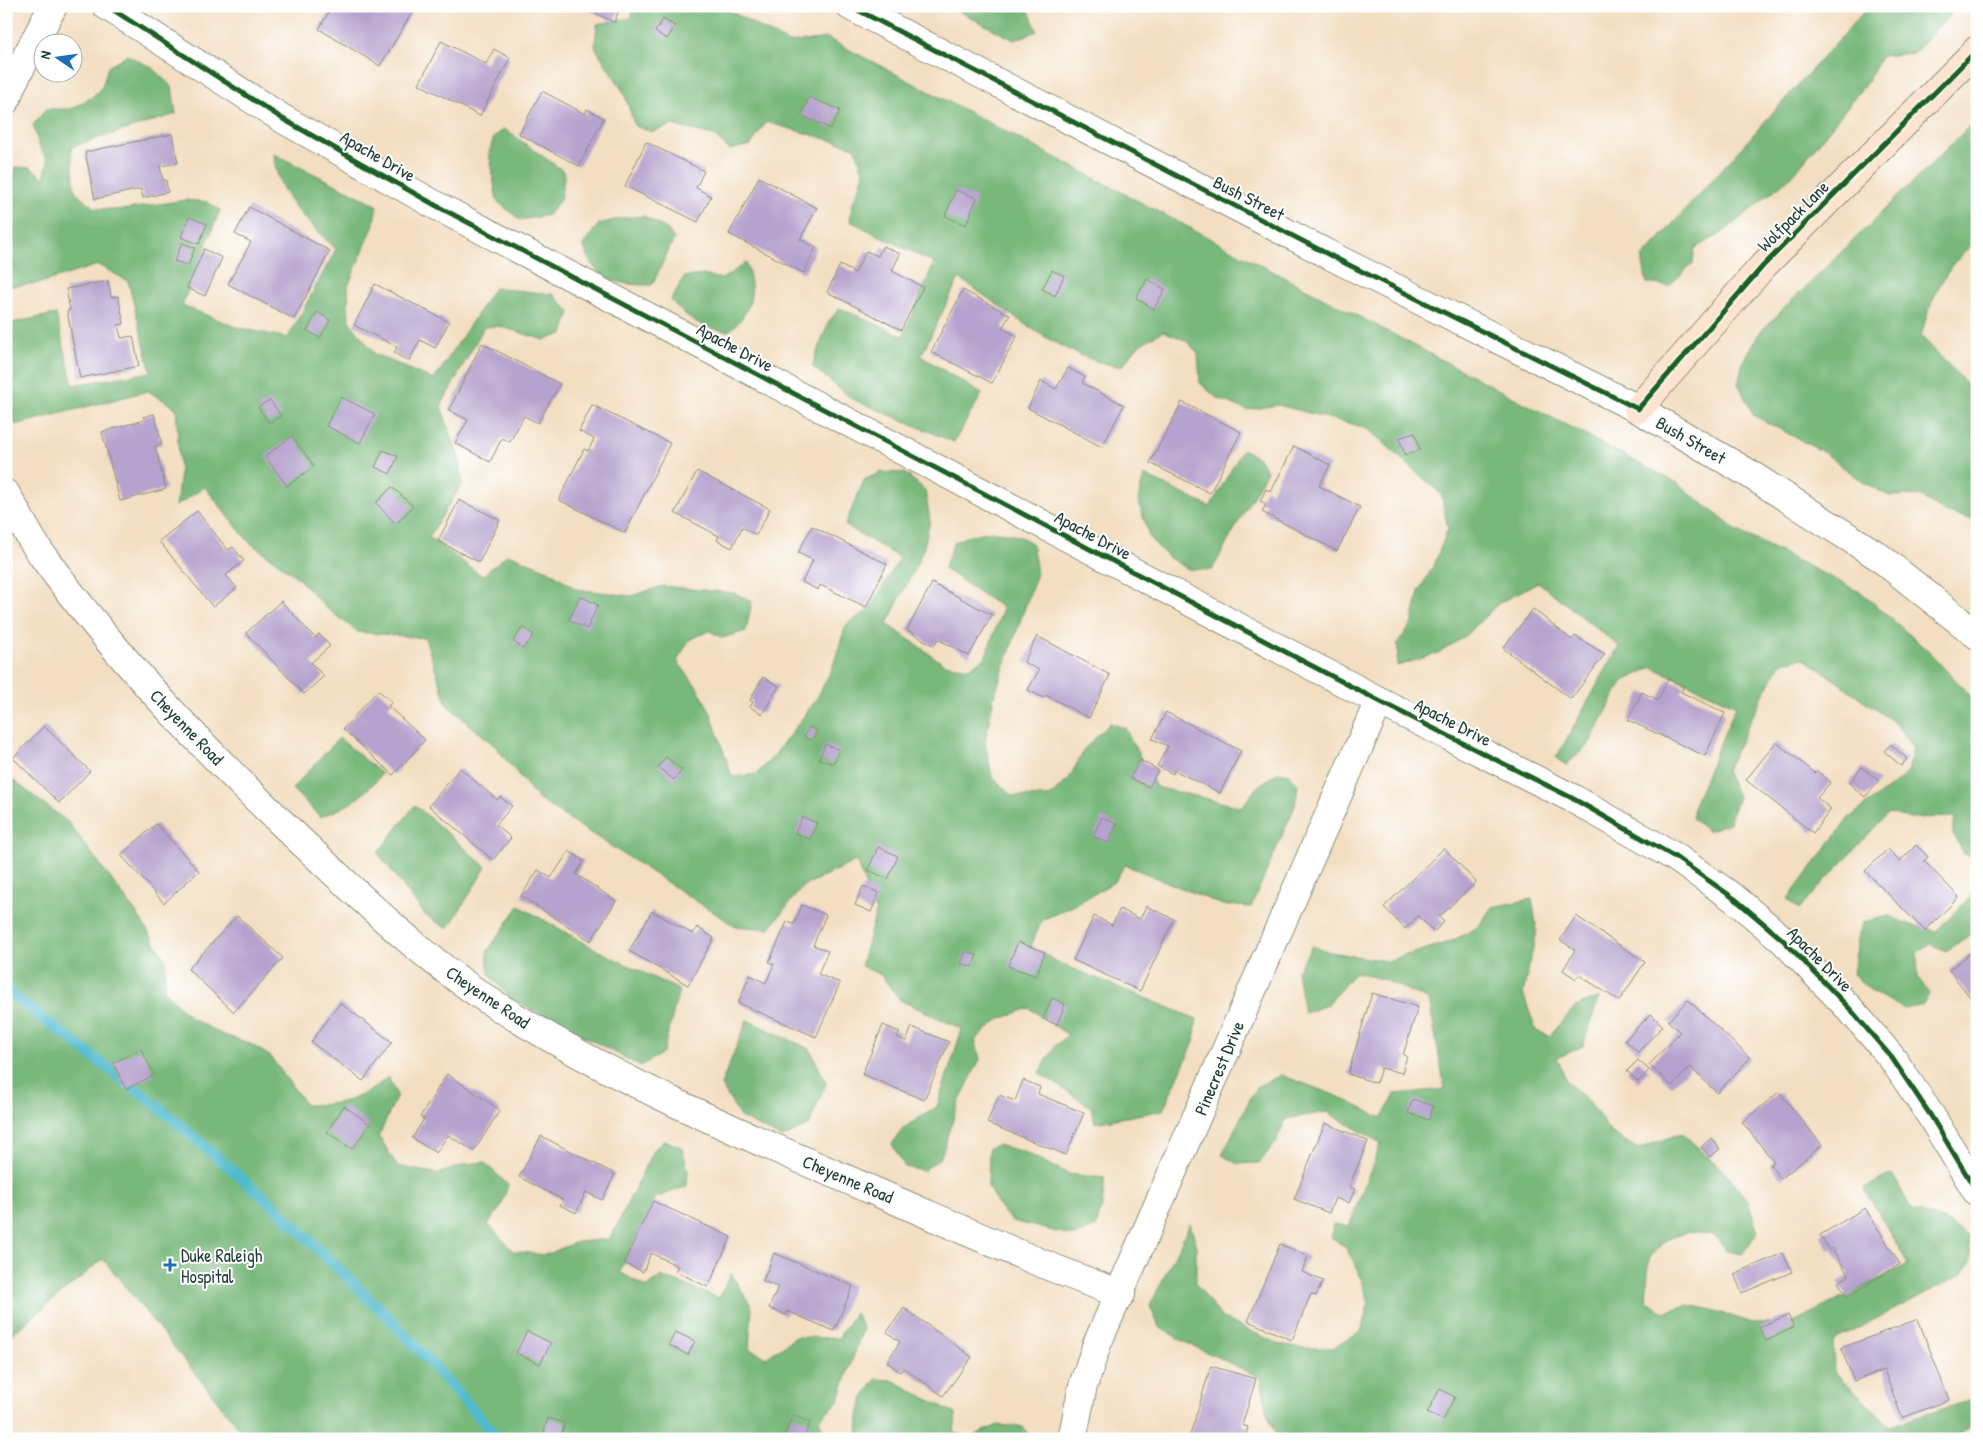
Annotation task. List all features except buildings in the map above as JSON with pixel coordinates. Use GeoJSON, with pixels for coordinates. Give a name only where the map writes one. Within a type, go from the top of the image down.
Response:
{"type":"FeatureCollection","features":[{"type":"Feature","properties":{"kind":"street"},"geometry":{"type":"LineString","coordinates":[[6,100],[12,84],[53,6]]}},
{"type":"Feature","properties":{"kind":"street","name":"Apache Drive"},"geometry":{"type":"LineString","coordinates":[[107,6],[283,119],[435,205],[1379,701],[1572,798],[1675,857],[1735,899],[1787,944],[1850,1009],[1892,1058],[1931,1116],[1977,1192]]}},
{"type":"Feature","properties":{"kind":"street","name":"Bush Street"},"geometry":{"type":"LineString","coordinates":[[850,6],[1343,262],[1638,409],[1748,473],[1878,556],[1977,635]]}},
{"type":"Feature","properties":{"kind":"street","name":"Wolfpack Lane"},"geometry":{"type":"LineString","coordinates":[[1638,409],[1763,266],[1977,50]]}},
{"type":"Feature","properties":{"kind":"street","name":"Cheyenne Road"},"geometry":{"type":"LineString","coordinates":[[6,494],[40,552],[123,660],[205,746],[284,826],[361,898],[432,958],[504,1011],[640,1087],[1087,1282],[1121,1294]]}},
{"type":"Feature","properties":{"kind":"street","name":"Pinecrest Drive"},"geometry":{"type":"LineString","coordinates":[[1072,1439],[1083,1386],[1097,1344],[1121,1294],[1379,701]]}},
{"type":"Feature","properties":{"kind":"green space"},"geometry":{"type":"Polygon","coordinates":[[[633,6],[721,6],[788,43],[827,38],[1677,483],[1736,530],[1862,593],[1928,651],[1977,703],[1977,857],[1964,854],[1953,834],[1955,817],[1908,818],[1888,813],[1799,909],[1787,900],[1849,818],[1908,773],[1913,747],[1894,722],[1804,658],[1782,662],[1764,693],[1726,771],[1738,796],[1729,823],[1708,831],[1693,819],[1693,807],[1736,706],[1652,667],[1622,682],[1589,744],[1566,765],[1556,758],[1619,646],[1538,582],[1498,604],[1464,637],[1439,653],[1397,666],[1398,643],[1412,623],[1419,591],[1435,563],[1448,528],[1441,494],[1367,428],[1278,405],[1247,410],[1217,398],[1200,383],[1198,353],[1185,340],[1163,331],[1139,345],[1121,367],[1099,362],[1077,354],[1036,332],[959,278],[921,356],[982,394],[954,442],[852,399],[812,366],[829,321],[840,308],[903,336],[934,263],[850,221],[852,206],[864,174],[855,147],[766,122],[751,145],[730,150],[713,135],[672,125],[652,132],[635,126],[624,93],[595,47],[597,24],[631,18],[633,6]]]}},
{"type":"Feature","properties":{"kind":"green space"},"geometry":{"type":"Polygon","coordinates":[[[949,6],[1024,6],[1029,11],[1037,31],[1014,40],[949,6]]]}},
{"type":"Feature","properties":{"kind":"green space"},"geometry":{"type":"Polygon","coordinates":[[[1869,6],[1958,6],[1914,53],[1882,56],[1867,82],[1793,175],[1721,234],[1695,248],[1693,263],[1669,286],[1647,283],[1642,258],[1869,6]]]}},
{"type":"Feature","properties":{"kind":"green space"},"geometry":{"type":"Polygon","coordinates":[[[127,55],[151,67],[172,87],[176,114],[71,147],[75,191],[94,208],[121,210],[185,200],[207,202],[220,210],[182,305],[236,327],[288,338],[336,249],[295,207],[287,195],[280,182],[274,154],[377,205],[373,227],[348,286],[349,321],[375,354],[434,380],[494,288],[553,294],[570,312],[563,334],[544,340],[499,326],[484,327],[441,406],[461,464],[462,484],[429,537],[482,576],[508,554],[548,570],[576,589],[632,596],[662,586],[734,593],[752,601],[746,631],[722,638],[710,631],[690,639],[677,661],[697,687],[710,711],[732,777],[756,774],[773,757],[816,700],[832,669],[846,625],[868,610],[900,558],[845,525],[864,480],[882,472],[905,473],[925,490],[930,521],[923,551],[887,624],[944,664],[969,668],[985,658],[1003,608],[944,569],[954,542],[974,535],[994,532],[1013,535],[1032,543],[1037,573],[994,696],[985,742],[992,777],[1013,796],[1049,797],[1069,779],[1085,748],[1110,723],[1125,728],[1156,787],[1242,807],[1257,787],[1279,772],[1289,774],[1298,785],[1295,806],[1251,907],[1223,905],[1125,865],[1114,882],[1077,904],[1042,920],[1031,946],[1059,963],[1197,1019],[1194,1042],[1163,1110],[1095,1123],[1091,1107],[1039,1073],[1056,1045],[1068,1035],[1029,1008],[998,1020],[975,1040],[980,1059],[958,1104],[941,1157],[923,1171],[905,1167],[892,1144],[903,1128],[937,1107],[962,1029],[900,1000],[881,975],[861,966],[876,912],[856,861],[803,886],[769,929],[735,926],[539,800],[495,746],[447,705],[425,638],[358,632],[325,607],[298,578],[248,541],[205,487],[176,506],[180,473],[176,408],[148,391],[15,425],[6,397],[6,324],[56,314],[73,385],[151,372],[128,281],[98,265],[40,283],[6,287],[6,193],[15,167],[31,168],[44,178],[48,161],[39,146],[33,125],[46,109],[71,109],[92,97],[102,87],[108,67],[127,55]]]}},
{"type":"Feature","properties":{"kind":"green space"},"geometry":{"type":"Polygon","coordinates":[[[1977,119],[1977,241],[1956,261],[1948,272],[1929,308],[1921,336],[1977,395],[1977,521],[1945,512],[1918,495],[1889,496],[1863,482],[1825,453],[1753,415],[1738,383],[1743,362],[1760,332],[1977,119]]]}},
{"type":"Feature","properties":{"kind":"green space"},"geometry":{"type":"Polygon","coordinates":[[[504,129],[565,172],[560,200],[548,215],[520,220],[497,201],[489,153],[494,137],[504,129]]]}},
{"type":"Feature","properties":{"kind":"green space"},"geometry":{"type":"Polygon","coordinates":[[[644,216],[668,230],[674,239],[652,285],[636,285],[606,277],[592,264],[583,245],[599,224],[622,218],[644,216]]]}},
{"type":"Feature","properties":{"kind":"green space"},"geometry":{"type":"Polygon","coordinates":[[[746,263],[751,283],[748,308],[737,324],[729,331],[712,328],[696,322],[683,313],[671,300],[684,277],[703,275],[722,279],[746,263]]]}},
{"type":"Feature","properties":{"kind":"green space"},"geometry":{"type":"Polygon","coordinates":[[[1243,449],[1260,459],[1267,471],[1212,570],[1188,569],[1168,557],[1150,539],[1138,500],[1144,475],[1210,507],[1243,449]]]}},
{"type":"Feature","properties":{"kind":"green space"},"geometry":{"type":"Polygon","coordinates":[[[339,738],[382,774],[354,801],[320,817],[292,789],[339,738]]]}},
{"type":"Feature","properties":{"kind":"green space"},"geometry":{"type":"Polygon","coordinates":[[[6,775],[68,822],[137,914],[166,960],[164,991],[191,1018],[223,1035],[247,1042],[270,1056],[306,1105],[330,1104],[350,1100],[369,1091],[388,1077],[397,1095],[379,1136],[397,1166],[438,1174],[466,1164],[484,1162],[508,1185],[501,1207],[488,1224],[513,1251],[545,1255],[577,1242],[609,1239],[653,1150],[665,1140],[682,1148],[688,1171],[687,1186],[655,1198],[620,1272],[647,1288],[661,1276],[719,1298],[731,1274],[752,1307],[749,1348],[766,1358],[796,1337],[838,1338],[855,1313],[863,1328],[838,1402],[819,1419],[825,1436],[835,1439],[248,1439],[103,1259],[6,1339],[6,775]]]}},
{"type":"Feature","properties":{"kind":"green space"},"geometry":{"type":"Polygon","coordinates":[[[415,805],[486,867],[448,929],[425,915],[378,853],[415,805]]]}},
{"type":"Feature","properties":{"kind":"green space"},"geometry":{"type":"Polygon","coordinates":[[[1977,893],[1977,930],[1946,951],[1930,944],[1917,952],[1918,977],[1929,994],[1923,1005],[1905,1009],[1872,992],[1853,974],[1859,933],[1864,922],[1889,916],[1911,925],[1936,931],[1972,895],[1977,893]]]}},
{"type":"Feature","properties":{"kind":"green space"},"geometry":{"type":"Polygon","coordinates":[[[1532,899],[1537,931],[1523,993],[1536,1031],[1550,1036],[1575,1007],[1599,997],[1583,1046],[1557,1058],[1567,1082],[1589,1101],[1610,1132],[1638,1149],[1682,1133],[1728,1175],[1749,1203],[1758,1232],[1742,1254],[1727,1251],[1714,1235],[1687,1232],[1664,1241],[1649,1258],[1646,1300],[1663,1312],[1687,1305],[1709,1309],[1753,1323],[1794,1322],[1908,1264],[1864,1188],[1892,1174],[1912,1210],[1948,1222],[1969,1237],[1971,1261],[1963,1274],[1833,1341],[1834,1372],[1890,1426],[1970,1400],[1977,1400],[1977,1423],[1951,1439],[1279,1439],[1267,1414],[1261,1378],[1183,1341],[1159,1327],[1150,1306],[1190,1224],[1196,1243],[1196,1284],[1222,1318],[1279,1344],[1304,1348],[1333,1348],[1361,1332],[1369,1302],[1358,1270],[1346,1248],[1331,1237],[1333,1224],[1349,1226],[1381,1143],[1327,1112],[1286,1119],[1275,1143],[1259,1163],[1238,1164],[1222,1155],[1256,1087],[1281,1075],[1337,1096],[1382,1118],[1395,1094],[1445,1089],[1429,1000],[1385,980],[1355,972],[1327,1005],[1304,1013],[1297,971],[1312,946],[1330,952],[1387,961],[1452,941],[1478,927],[1492,907],[1532,899]]]}},
{"type":"Feature","properties":{"kind":"green space"},"geometry":{"type":"Polygon","coordinates":[[[519,906],[599,951],[679,990],[663,1053],[640,1066],[512,1000],[489,974],[487,952],[519,906]]]}},
{"type":"Feature","properties":{"kind":"green space"},"geometry":{"type":"Polygon","coordinates":[[[747,1020],[810,1049],[826,1083],[809,1125],[782,1138],[740,1117],[721,1085],[747,1020]]]}},
{"type":"Feature","properties":{"kind":"green space"},"geometry":{"type":"Polygon","coordinates":[[[998,1145],[1024,1152],[1069,1174],[1105,1178],[1102,1206],[1096,1227],[1074,1236],[1012,1221],[999,1207],[988,1187],[989,1148],[998,1145]]]}},
{"type":"Feature","properties":{"kind":"green space"},"geometry":{"type":"Polygon","coordinates":[[[876,1379],[892,1380],[956,1414],[954,1433],[970,1437],[998,1425],[1023,1427],[1032,1439],[859,1439],[859,1413],[866,1394],[876,1379]]]}},
{"type":"Feature","properties":{"kind":"waterway"},"geometry":{"type":"LineString","coordinates":[[6,990],[161,1109],[273,1205],[396,1325],[499,1439]]}},
{"type":"Feature","properties":{"kind":"cycle path"},"geometry":{"type":"LineString","coordinates":[[107,6],[283,119],[435,205],[1379,701],[1572,798],[1675,857],[1735,899],[1783,940],[1850,1009],[1892,1058],[1931,1116],[1977,1192]]}},
{"type":"Feature","properties":{"kind":"cycle path"},"geometry":{"type":"LineString","coordinates":[[850,6],[1343,262],[1638,409],[1763,266],[1977,50]]}},
{"type":"Feature","properties":{"kind":"place","name":"Duke Raleigh Hospital"},"geometry":{"type":"Point","coordinates":[170,1265]}}]}
